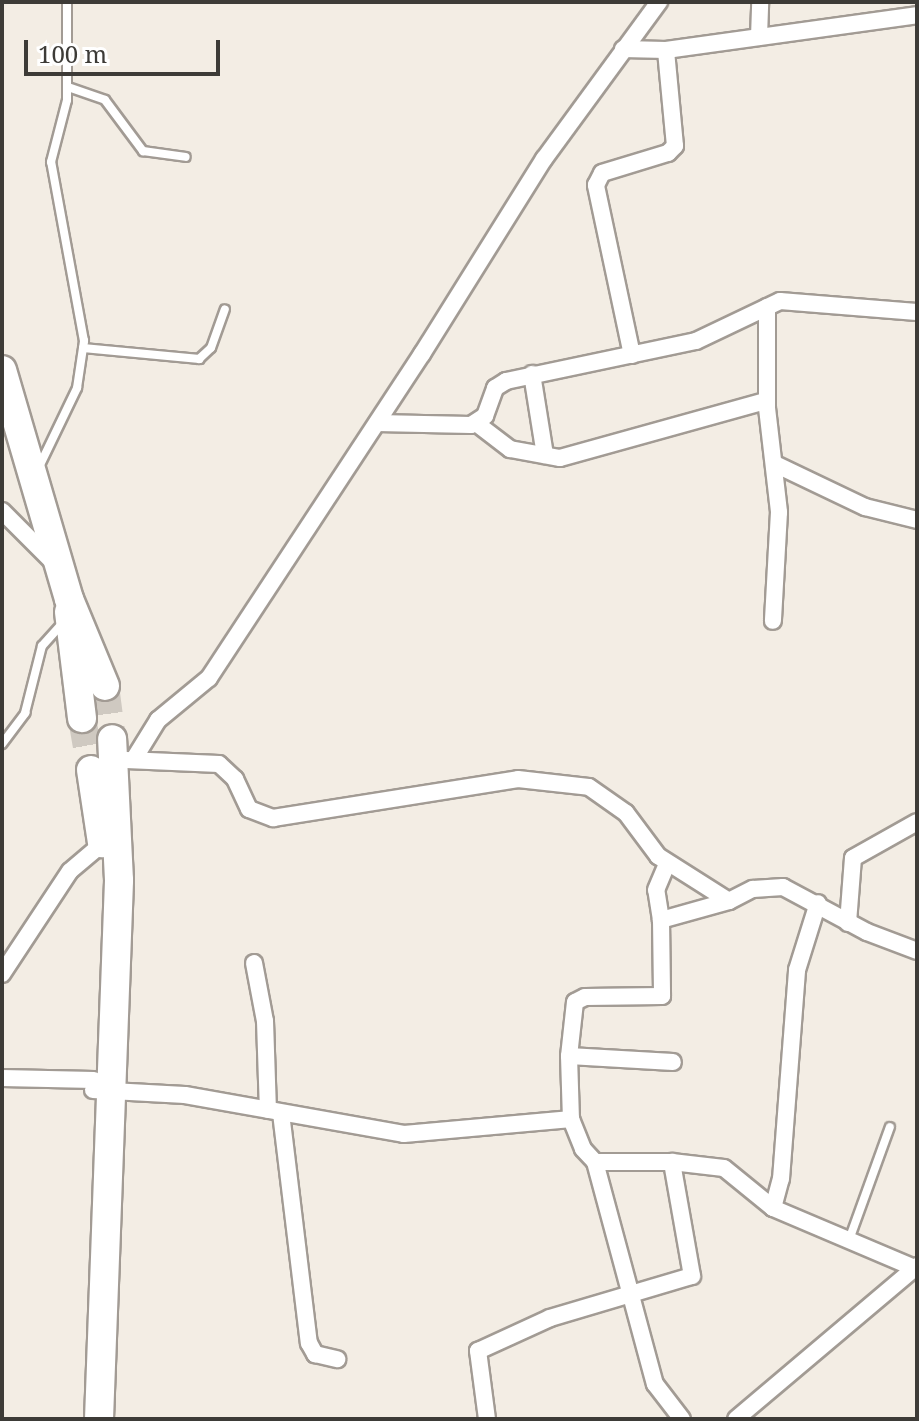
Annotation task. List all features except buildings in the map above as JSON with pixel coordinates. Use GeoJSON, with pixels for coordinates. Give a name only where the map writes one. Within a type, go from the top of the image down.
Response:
{"type":"FeatureCollection","features":[{"type":"Feature","properties":{"kind":"highway"},"geometry":{"type":"LineString","coordinates":[[2,370],[71,610],[82,718]]}},
{"type":"Feature","properties":{"kind":"highway"},"geometry":{"type":"LineString","coordinates":[[71,610],[105,686]]}},
{"type":"Feature","properties":{"kind":"highway"},"geometry":{"type":"LineString","coordinates":[[99,1419],[102,844],[113,758]]}},
{"type":"Feature","properties":{"kind":"highway"},"geometry":{"type":"LineString","coordinates":[[81,1419],[100,1087],[119,880],[113,758]]}},
{"type":"Feature","properties":{"kind":"street"},"geometry":{"type":"LineString","coordinates":[[113,758],[209,678],[377,423],[544,159],[659,2]]}},
{"type":"Feature","properties":{"kind":"street"},"geometry":{"type":"LineString","coordinates":[[759,37],[760,2]]}},
{"type":"Feature","properties":{"kind":"street"},"geometry":{"type":"LineString","coordinates":[[623,49],[666,50],[917,15]]}},
{"type":"Feature","properties":{"kind":"street"},"geometry":{"type":"LineString","coordinates":[[632,355],[596,185],[602,173],[668,153],[675,146],[666,50]]}},
{"type":"Feature","properties":{"kind":"street"},"geometry":{"type":"LineString","coordinates":[[476,423],[495,388],[532,374],[696,341],[767,307],[799,299],[917,312]]}},
{"type":"Feature","properties":{"kind":"street"},"geometry":{"type":"LineString","coordinates":[[767,307],[766,401],[777,465],[773,621]]}},
{"type":"Feature","properties":{"kind":"street"},"geometry":{"type":"LineString","coordinates":[[532,374],[545,455]]}},
{"type":"Feature","properties":{"kind":"street"},"geometry":{"type":"LineString","coordinates":[[377,423],[476,423],[503,445],[566,458],[766,401]]}},
{"type":"Feature","properties":{"kind":"street"},"geometry":{"type":"LineString","coordinates":[[777,465],[865,507],[917,520]]}},
{"type":"Feature","properties":{"kind":"street"},"geometry":{"type":"LineString","coordinates":[[2,511],[62,571]]}},
{"type":"Feature","properties":{"kind":"street"},"geometry":{"type":"LineString","coordinates":[[113,758],[219,764],[235,779],[249,809],[273,818],[518,779],[567,782],[606,795],[667,864],[729,901]]}},
{"type":"Feature","properties":{"kind":"street"},"geometry":{"type":"LineString","coordinates":[[848,923],[853,858],[917,822]]}},
{"type":"Feature","properties":{"kind":"street"},"geometry":{"type":"LineString","coordinates":[[2,974],[70,871],[102,844]]}},
{"type":"Feature","properties":{"kind":"street"},"geometry":{"type":"LineString","coordinates":[[667,864],[656,890],[661,920],[664,993],[658,997],[577,1000],[569,1056],[571,1119],[586,1154],[595,1162],[655,1384],[682,1419]]}},
{"type":"Feature","properties":{"kind":"street"},"geometry":{"type":"LineString","coordinates":[[661,920],[771,886],[796,891],[848,923],[917,951]]}},
{"type":"Feature","properties":{"kind":"street"},"geometry":{"type":"LineString","coordinates":[[773,1208],[781,1179],[797,970],[818,903]]}},
{"type":"Feature","properties":{"kind":"street"},"geometry":{"type":"LineString","coordinates":[[254,963],[265,1021],[275,1112],[309,1343],[319,1356],[337,1359]]}},
{"type":"Feature","properties":{"kind":"street"},"geometry":{"type":"LineString","coordinates":[[569,1056],[673,1062]]}},
{"type":"Feature","properties":{"kind":"street"},"geometry":{"type":"LineString","coordinates":[[2,1078],[185,1095],[404,1134],[571,1119]]}},
{"type":"Feature","properties":{"kind":"street"},"geometry":{"type":"LineString","coordinates":[[595,1162],[672,1162],[724,1168],[773,1208],[917,1268]]}},
{"type":"Feature","properties":{"kind":"street"},"geometry":{"type":"LineString","coordinates":[[487,1419],[478,1351],[550,1318],[694,1273],[672,1162]]}},
{"type":"Feature","properties":{"kind":"street"},"geometry":{"type":"LineString","coordinates":[[736,1419],[789,1379],[902,1275],[917,1268]]}},
{"type":"Feature","properties":{"kind":"lane"},"geometry":{"type":"LineString","coordinates":[[34,475],[77,388],[83,348],[78,290],[51,162],[68,87],[67,2]]}},
{"type":"Feature","properties":{"kind":"lane"},"geometry":{"type":"LineString","coordinates":[[68,87],[105,100],[143,151],[186,157]]}},
{"type":"Feature","properties":{"kind":"lane"},"geometry":{"type":"LineString","coordinates":[[83,348],[199,359],[211,348],[225,309]]}},
{"type":"Feature","properties":{"kind":"lane"},"geometry":{"type":"LineString","coordinates":[[2,744],[25,713],[42,646],[71,610]]}},
{"type":"Feature","properties":{"kind":"lane"},"geometry":{"type":"LineString","coordinates":[[848,1240],[890,1127]]}},
{"type":"Feature","properties":{"kind":"tunnel"},"geometry":{"type":"LineString","coordinates":[[105,686],[112,739]]}},
{"type":"Feature","properties":{"kind":"tunnel"},"geometry":{"type":"LineString","coordinates":[[82,718],[91,770]]}}]}
